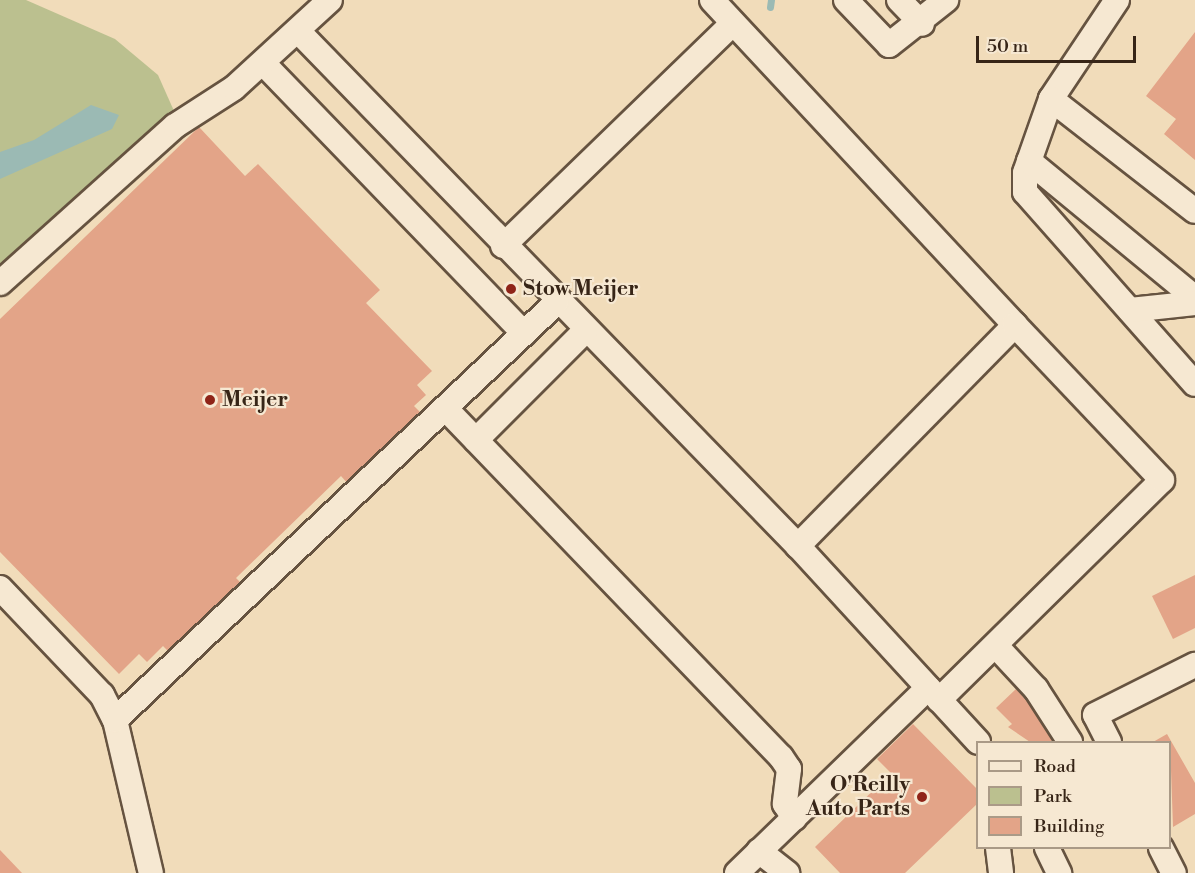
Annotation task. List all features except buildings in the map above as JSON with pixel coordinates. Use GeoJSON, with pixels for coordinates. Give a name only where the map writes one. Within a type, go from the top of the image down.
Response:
{"type":"FeatureCollection","features":[{"type":"Feature","properties":{"kind":"lane"},"geometry":{"type":"LineString","coordinates":[[0,283],[175,126],[263,63],[330,0]]}},
{"type":"Feature","properties":{"kind":"lane"},"geometry":{"type":"LineString","coordinates":[[712,0],[1162,480],[996,646],[934,694],[794,818],[737,873]]}},
{"type":"Feature","properties":{"kind":"lane"},"geometry":{"type":"LineString","coordinates":[[846,0],[889,45],[922,24],[946,0]]}},
{"type":"Feature","properties":{"kind":"lane"},"geometry":{"type":"LineString","coordinates":[[899,0],[922,24]]}},
{"type":"Feature","properties":{"kind":"lane"},"geometry":{"type":"LineString","coordinates":[[1117,0],[1051,99],[1029,161],[1025,192],[1195,384]]}},
{"type":"Feature","properties":{"kind":"lane"},"geometry":{"type":"LineString","coordinates":[[503,246],[733,23]]}},
{"type":"Feature","properties":{"kind":"lane"},"geometry":{"type":"LineString","coordinates":[[298,31],[556,303],[798,546],[977,741]]}},
{"type":"Feature","properties":{"kind":"lane"},"geometry":{"type":"LineString","coordinates":[[263,63],[524,333]]}},
{"type":"Feature","properties":{"kind":"lane"},"geometry":{"type":"LineString","coordinates":[[1051,99],[1195,211]]}},
{"type":"Feature","properties":{"kind":"lane"},"geometry":{"type":"LineString","coordinates":[[1029,161],[1195,298]]}},
{"type":"Feature","properties":{"kind":"lane"},"geometry":{"type":"LineString","coordinates":[[115,720],[556,303]]}},
{"type":"Feature","properties":{"kind":"lane"},"geometry":{"type":"LineString","coordinates":[[1130,310],[1195,303]]}},
{"type":"Feature","properties":{"kind":"lane"},"geometry":{"type":"LineString","coordinates":[[798,546],[1016,326]]}},
{"type":"Feature","properties":{"kind":"lane"},"geometry":{"type":"LineString","coordinates":[[476,440],[585,332]]}},
{"type":"Feature","properties":{"kind":"lane"},"geometry":{"type":"LineString","coordinates":[[445,408],[781,757],[789,769],[785,804],[794,818]]}},
{"type":"Feature","properties":{"kind":"lane"},"geometry":{"type":"LineString","coordinates":[[0,588],[102,695],[115,720],[151,873]]}},
{"type":"Feature","properties":{"kind":"lane"},"geometry":{"type":"LineString","coordinates":[[996,646],[1036,689],[1069,741]]}},
{"type":"Feature","properties":{"kind":"lane"},"geometry":{"type":"LineString","coordinates":[[1108,741],[1095,715],[1195,665]]}},
{"type":"Feature","properties":{"kind":"lane"},"geometry":{"type":"LineString","coordinates":[[998,849],[1001,873]]}},
{"type":"Feature","properties":{"kind":"lane"},"geometry":{"type":"LineString","coordinates":[[1047,849],[1059,873]]}},
{"type":"Feature","properties":{"kind":"lane"},"geometry":{"type":"LineString","coordinates":[[1162,849],[1174,873]]}},
{"type":"Feature","properties":{"kind":"lane"},"geometry":{"type":"LineString","coordinates":[[759,851],[787,873]]}},
{"type":"Feature","properties":{"kind":"green space"},"geometry":{"type":"Polygon","coordinates":[[[0,0],[26,0],[115,39],[158,75],[174,111],[0,270],[0,0]]]}},
{"type":"Feature","properties":{"kind":"water"},"geometry":{"type":"Polygon","coordinates":[[[91,105],[119,115],[112,129],[0,179],[0,152],[34,140],[91,105]]]}},
{"type":"Feature","properties":{"kind":"waterway"},"geometry":{"type":"LineString","coordinates":[[770,7],[771,0]]}},
{"type":"Feature","properties":{"kind":"place","name":"Stow Meijer"},"geometry":{"type":"Point","coordinates":[511,289]}},
{"type":"Feature","properties":{"kind":"place","name":"Meijer"},"geometry":{"type":"Point","coordinates":[210,400]}},
{"type":"Feature","properties":{"kind":"place","name":"O'Reilly Auto Parts"},"geometry":{"type":"Point","coordinates":[922,797]}}]}
